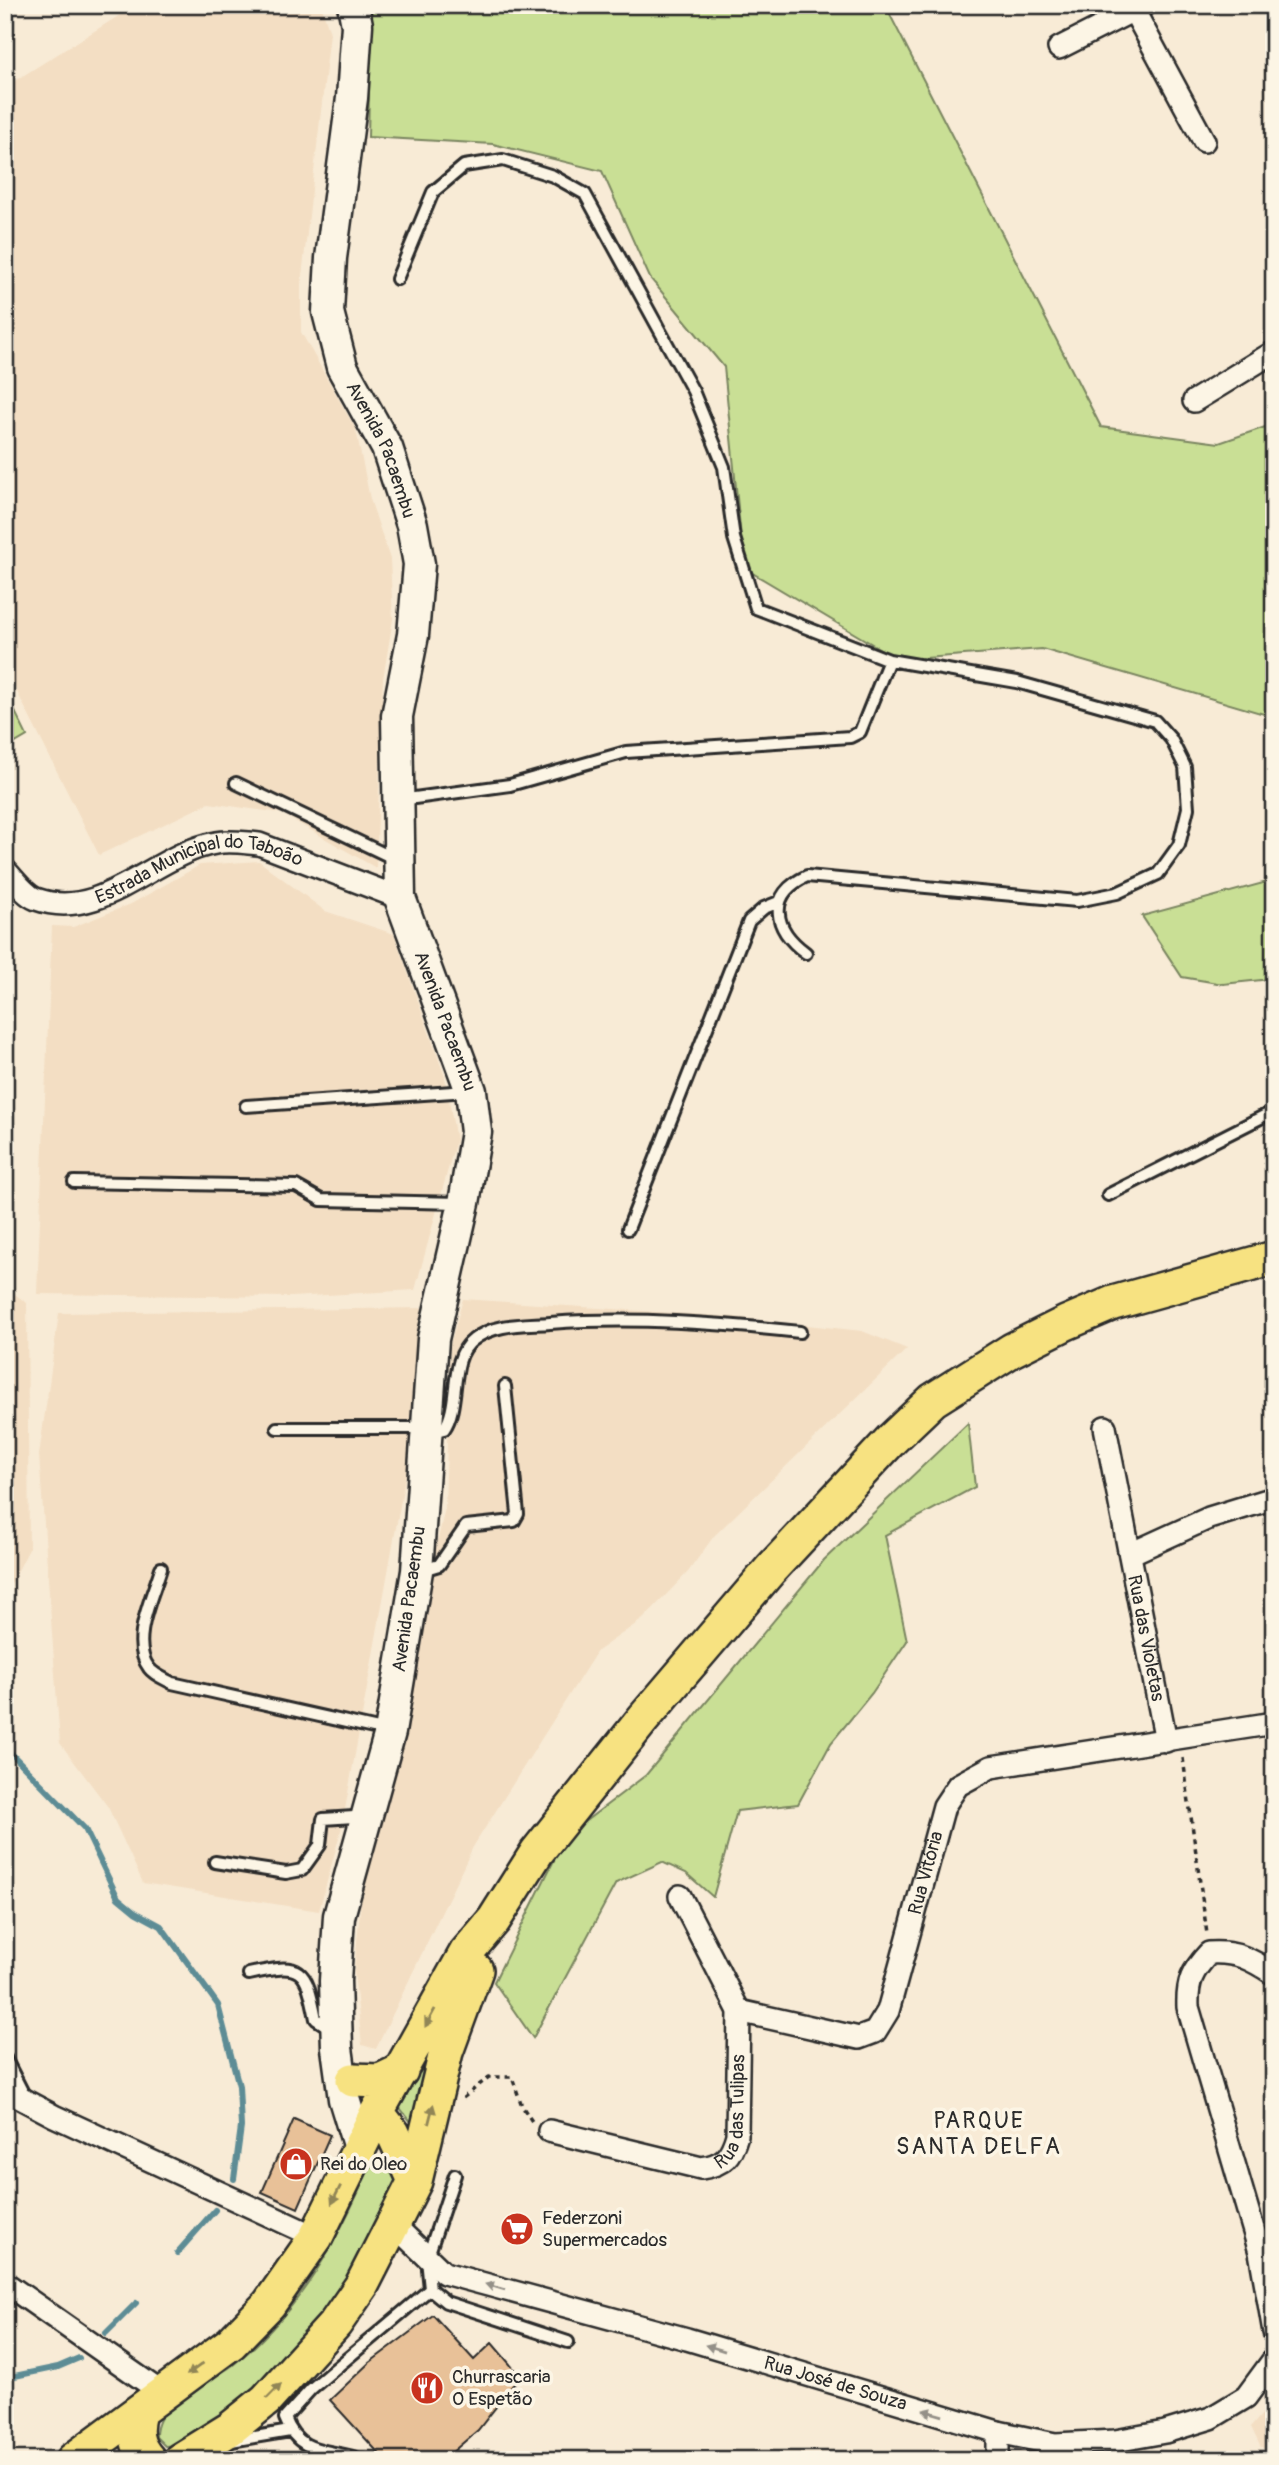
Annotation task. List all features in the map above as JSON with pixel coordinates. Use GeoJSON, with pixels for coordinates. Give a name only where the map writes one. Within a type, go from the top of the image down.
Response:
{"type":"FeatureCollection","features":[{"type":"Feature","properties":{"kind":"main road"},"geometry":{"type":"LineString","coordinates":[[73,2460],[231,2343],[269,2304],[316,2237],[377,2112],[466,1953],[494,1920],[537,1852],[643,1719],[771,1569],[892,1439],[933,1400],[1012,1350],[1066,1323],[1113,1303],[1274,1258]]}},
{"type":"Feature","properties":{"kind":"main road"},"geometry":{"type":"LineString","coordinates":[[191,2453],[239,2422],[299,2367],[362,2285],[394,2225],[446,2052],[494,1920]]}},
{"type":"Feature","properties":{"kind":"main road"},"geometry":{"type":"LineString","coordinates":[[353,2080],[380,2081],[401,2071]]}},
{"type":"Feature","properties":{"kind":"main road"},"geometry":{"type":"LineString","coordinates":[[377,2112],[393,2133],[409,2169]]}},
{"type":"Feature","properties":{"kind":"main road"},"geometry":{"type":"LineString","coordinates":[[359,2148],[382,2148],[409,2169]]}},
{"type":"Feature","properties":{"kind":"main road"},"geometry":{"type":"LineString","coordinates":[[149,2460],[138,2444],[135,2433],[150,2403]]}},
{"type":"Feature","properties":{"kind":"street","name":"Avenida Pacaembu"},"geometry":{"type":"LineString","coordinates":[[353,5],[358,25],[352,98],[331,258],[328,312],[342,368],[387,448],[412,525],[419,564],[413,635],[397,716],[400,898],[471,1091],[476,1132],[464,1203],[433,1339],[417,1571],[390,1732],[339,1916],[335,1981],[337,2040],[344,2099],[359,2148]]}},
{"type":"Feature","properties":{"kind":"street"},"geometry":{"type":"LineString","coordinates":[[1059,48],[1139,8],[1204,141]]}},
{"type":"Feature","properties":{"kind":"street"},"geometry":{"type":"LineString","coordinates":[[1194,401],[1274,352]]}},
{"type":"Feature","properties":{"kind":"street","name":"Estrada Municipal do Taboão"},"geometry":{"type":"LineString","coordinates":[[5,870],[34,899],[65,904],[104,896],[188,852],[215,843],[234,842],[258,844],[400,898]]}},
{"type":"Feature","properties":{"kind":"street","name":"Rua das Violetas"},"geometry":{"type":"LineString","coordinates":[[1105,1427],[1130,1554],[1173,1740]]}},
{"type":"Feature","properties":{"kind":"street"},"geometry":{"type":"LineString","coordinates":[[1130,1554],[1209,1518],[1274,1498]]}},
{"type":"Feature","properties":{"kind":"street"},"geometry":{"type":"LineString","coordinates":[[1173,1740],[1274,1723]]}},
{"type":"Feature","properties":{"kind":"street","name":"Rua Vitória"},"geometry":{"type":"LineString","coordinates":[[739,2011],[859,2038],[875,2032],[888,2011],[944,1806],[958,1785],[992,1768],[1016,1762],[1173,1740]]}},
{"type":"Feature","properties":{"kind":"street","name":"Rua das Tulipas"},"geometry":{"type":"LineString","coordinates":[[549,2131],[701,2168],[722,2162],[731,2154],[737,2135],[739,2011],[680,1896]]}},
{"type":"Feature","properties":{"kind":"street"},"geometry":{"type":"LineString","coordinates":[[1274,1973],[1248,1957],[1229,1951],[1209,1953],[1194,1970],[1187,1985],[1188,2007],[1267,2258],[1274,2332]]}},
{"type":"Feature","properties":{"kind":"street"},"geometry":{"type":"LineString","coordinates":[[337,2040],[353,2080],[377,2112]]}},
{"type":"Feature","properties":{"kind":"street"},"geometry":{"type":"LineString","coordinates":[[5,2090],[316,2237]]}},
{"type":"Feature","properties":{"kind":"street","name":"Rua José de Souza"},"geometry":{"type":"LineString","coordinates":[[394,2225],[444,2273],[687,2339],[998,2432],[1055,2444],[1115,2441],[1165,2432],[1211,2418],[1247,2397],[1274,2359]]}},
{"type":"Feature","properties":{"kind":"street"},"geometry":{"type":"LineString","coordinates":[[5,2283],[150,2403]]}},
{"type":"Feature","properties":{"kind":"street"},"geometry":{"type":"LineString","coordinates":[[998,2432],[999,2460]]}},
{"type":"Feature","properties":{"kind":"lane"},"geometry":{"type":"LineString","coordinates":[[397,279],[433,192],[464,166],[503,160],[553,176],[585,194],[698,403],[724,467],[734,538],[752,604],[763,611],[889,660],[1017,682],[1155,721],[1171,738],[1185,767],[1188,808],[1179,845],[1158,874],[1117,893],[1077,901],[807,876],[791,884],[779,902],[764,908],[749,921],[628,1229]]}},
{"type":"Feature","properties":{"kind":"lane"},"geometry":{"type":"LineString","coordinates":[[397,801],[510,785],[626,752],[850,737],[860,732],[889,660]]}},
{"type":"Feature","properties":{"kind":"lane"},"geometry":{"type":"LineString","coordinates":[[236,783],[399,861]]}},
{"type":"Feature","properties":{"kind":"lane"},"geometry":{"type":"LineString","coordinates":[[779,902],[781,927],[790,942],[806,953]]}},
{"type":"Feature","properties":{"kind":"lane"},"geometry":{"type":"LineString","coordinates":[[246,1106],[471,1091]]}},
{"type":"Feature","properties":{"kind":"lane"},"geometry":{"type":"LineString","coordinates":[[1108,1195],[1274,1111]]}},
{"type":"Feature","properties":{"kind":"lane"},"geometry":{"type":"LineString","coordinates":[[74,1182],[296,1186],[321,1200],[464,1203]]}},
{"type":"Feature","properties":{"kind":"lane"},"geometry":{"type":"LineString","coordinates":[[277,1428],[413,1428],[427,1433],[444,1429],[453,1418],[460,1363],[471,1340],[497,1327],[607,1319],[701,1321],[800,1332]]}},
{"type":"Feature","properties":{"kind":"lane"},"geometry":{"type":"LineString","coordinates":[[417,1571],[439,1565],[466,1526],[514,1521],[518,1514],[505,1386]]}},
{"type":"Feature","properties":{"kind":"lane"},"geometry":{"type":"LineString","coordinates":[[161,1569],[141,1638],[142,1655],[150,1670],[172,1683],[390,1732]]}},
{"type":"Feature","properties":{"kind":"lane"},"geometry":{"type":"LineString","coordinates":[[215,1862],[286,1873],[302,1870],[320,1845],[323,1819],[366,1819]]}},
{"type":"Feature","properties":{"kind":"lane"},"geometry":{"type":"LineString","coordinates":[[249,1974],[279,1968],[299,1971],[309,1982],[316,2019],[337,2040]]}},
{"type":"Feature","properties":{"kind":"lane"},"geometry":{"type":"LineString","coordinates":[[5,2058],[28,2102]]}},
{"type":"Feature","properties":{"kind":"lane"},"geometry":{"type":"LineString","coordinates":[[454,2175],[427,2259],[430,2289],[446,2302],[568,2342]]}},
{"type":"Feature","properties":{"kind":"lane"},"geometry":{"type":"LineString","coordinates":[[362,2460],[348,2454],[314,2451],[290,2431],[285,2418],[311,2389],[430,2289]]}},
{"type":"Feature","properties":{"kind":"lane"},"geometry":{"type":"LineString","coordinates":[[191,2453],[290,2431]]}},
{"type":"Feature","properties":{"kind":"path"},"geometry":{"type":"LineString","coordinates":[[1173,1740],[1209,1953]]}},
{"type":"Feature","properties":{"kind":"path"},"geometry":{"type":"LineString","coordinates":[[459,2101],[489,2077],[512,2077],[522,2106],[533,2124],[549,2131]]}},
{"type":"Feature","properties":{"kind":"shaded area"},"geometry":{"type":"Polygon","coordinates":[[[136,5],[321,5],[330,33],[301,285],[301,332],[356,430],[370,499],[390,559],[393,619],[383,679],[376,868],[281,813],[209,803],[99,855],[5,668],[5,87],[136,5]]]}},
{"type":"Feature","properties":{"kind":"shaded area"},"geometry":{"type":"Polygon","coordinates":[[[259,861],[325,911],[394,934],[445,1077],[456,1140],[415,1290],[291,1297],[37,1294],[52,926],[73,927],[131,904],[200,865],[259,861]]]}},
{"type":"Feature","properties":{"kind":"shaded area"},"geometry":{"type":"Polygon","coordinates":[[[5,1287],[27,1303],[29,1549],[9,1588],[5,1584],[5,1287]]]}},
{"type":"Feature","properties":{"kind":"shaded area"},"geometry":{"type":"Polygon","coordinates":[[[463,1299],[733,1317],[862,1331],[907,1349],[714,1536],[688,1572],[643,1619],[597,1651],[473,1847],[376,2049],[362,2045],[354,1972],[361,1901],[415,1685],[429,1579],[445,1508],[450,1345],[463,1299]]]}},
{"type":"Feature","properties":{"kind":"shaded area"},"geometry":{"type":"Polygon","coordinates":[[[426,1308],[409,1456],[342,1826],[319,1911],[143,1883],[108,1807],[60,1743],[39,1455],[59,1313],[426,1308]]]}},
{"type":"Feature","properties":{"kind":"shaded area"},"geometry":{"type":"Polygon","coordinates":[[[1274,2400],[1274,2457],[1260,2446],[1251,2427],[1274,2400]]]}},
{"type":"Feature","properties":{"kind":"green space"},"geometry":{"type":"Polygon","coordinates":[[[371,5],[885,5],[1101,427],[1219,443],[1274,424],[1274,717],[1042,649],[899,660],[744,568],[724,367],[650,278],[602,171],[493,144],[368,137],[371,5]]]}},
{"type":"Feature","properties":{"kind":"green space"},"geometry":{"type":"Polygon","coordinates":[[[5,691],[27,736],[5,749],[5,691]]]}},
{"type":"Feature","properties":{"kind":"green space"},"geometry":{"type":"Polygon","coordinates":[[[1274,880],[1274,977],[1271,979],[1223,984],[1182,977],[1142,916],[1274,880]]]}},
{"type":"Feature","properties":{"kind":"green space"},"geometry":{"type":"Polygon","coordinates":[[[968,1423],[975,1487],[885,1535],[907,1641],[872,1693],[831,1743],[798,1804],[737,1811],[713,1897],[686,1873],[662,1862],[616,1883],[533,2038],[494,1982],[566,1836],[646,1775],[824,1560],[968,1423]]]}},
{"type":"Feature","properties":{"kind":"green space"},"geometry":{"type":"Polygon","coordinates":[[[448,2010],[416,2128],[395,2102],[448,2010]]]}},
{"type":"Feature","properties":{"kind":"green space"},"geometry":{"type":"Polygon","coordinates":[[[381,2158],[392,2159],[399,2176],[357,2264],[319,2319],[245,2400],[179,2445],[165,2446],[156,2437],[158,2424],[164,2413],[184,2395],[233,2365],[278,2322],[315,2273],[345,2220],[371,2164],[381,2158]]]}},
{"type":"Feature","properties":{"kind":"building","name":"Rei do Oleo"},"geometry":{"type":"Polygon","coordinates":[[[294,2119],[330,2135],[298,2208],[262,2192],[294,2119]]]}},
{"type":"Feature","properties":{"kind":"building","name":"Churrascaria O Espetão"},"geometry":{"type":"Polygon","coordinates":[[[433,2315],[474,2360],[492,2343],[520,2376],[478,2430],[443,2460],[385,2460],[330,2400],[369,2363],[433,2315]]]}},
{"type":"Feature","properties":{"kind":"waterway"},"geometry":{"type":"LineString","coordinates":[[5,1747],[85,1829],[118,1898],[135,1912],[161,1926],[218,2005],[239,2086],[241,2127],[234,2179]]}},
{"type":"Feature","properties":{"kind":"waterway"},"geometry":{"type":"LineString","coordinates":[[177,2253],[215,2210]]}},
{"type":"Feature","properties":{"kind":"waterway"},"geometry":{"type":"LineString","coordinates":[[106,2333],[136,2303]]}},
{"type":"Feature","properties":{"kind":"waterway"},"geometry":{"type":"LineString","coordinates":[[5,2378],[58,2367],[79,2358]]}},
{"type":"Feature","properties":{"kind":"place","name":"Rei do Oleo"},"geometry":{"type":"Point","coordinates":[296,2164]}},
{"type":"Feature","properties":{"kind":"place","name":"Federzoni Supermercados"},"geometry":{"type":"Point","coordinates":[517,2229]}},
{"type":"Feature","properties":{"kind":"place","name":"Churrascaria O Espetão"},"geometry":{"type":"Point","coordinates":[427,2388]}},
{"type":"Feature","properties":{"kind":"district","name":"PARQUE SANTA DELFA"},"geometry":{"type":"Point","coordinates":[979,2133]}}]}
